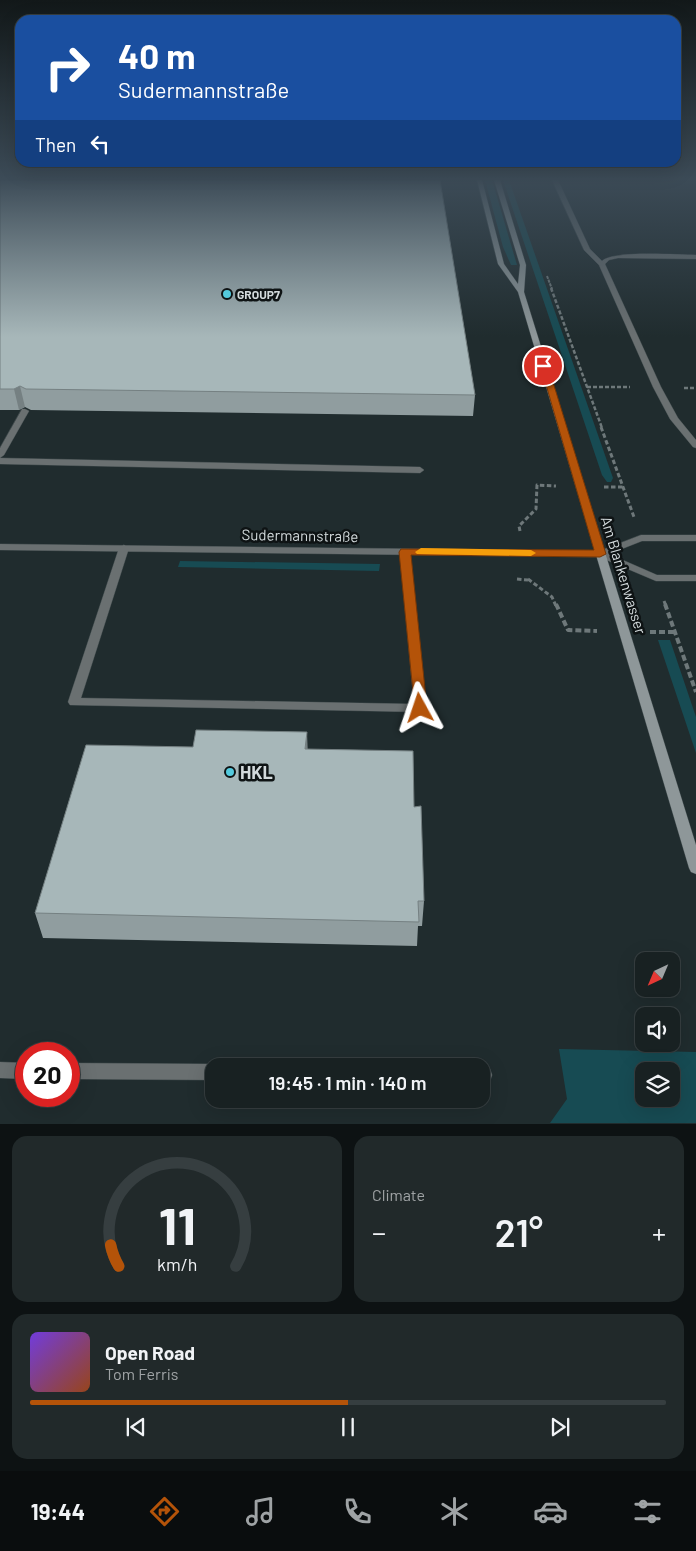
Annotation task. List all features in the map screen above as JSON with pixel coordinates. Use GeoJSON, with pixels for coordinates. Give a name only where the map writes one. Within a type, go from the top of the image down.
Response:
{"type":"FeatureCollection","features":[{"type":"Feature","properties":{"kind":"street","name":"Am Blankenwasser"},"geometry":{"type":"LineString","coordinates":[[493,232],[501,264],[520,292],[696,868]]}},
{"type":"Feature","properties":{"kind":"street","name":"Am Blankenwasser"},"geometry":{"type":"LineString","coordinates":[[513,232],[523,265],[520,292]]}},
{"type":"Feature","properties":{"kind":"street"},"geometry":{"type":"LineString","coordinates":[[579,232],[587,250],[602,264],[657,388],[674,419],[696,445]]}},
{"type":"Feature","properties":{"kind":"street"},"geometry":{"type":"LineString","coordinates":[[602,264],[607,259],[618,256],[696,257]]}},
{"type":"Feature","properties":{"kind":"street"},"geometry":{"type":"LineString","coordinates":[[0,455],[25,412]]}},
{"type":"Feature","properties":{"kind":"street"},"geometry":{"type":"LineString","coordinates":[[0,461],[420,470]]}},
{"type":"Feature","properties":{"kind":"street"},"geometry":{"type":"LineString","coordinates":[[600,554],[641,538],[696,538]]}},
{"type":"Feature","properties":{"kind":"street","name":"Sudermannstraße"},"geometry":{"type":"LineString","coordinates":[[0,547],[600,554]]}},
{"type":"Feature","properties":{"kind":"street"},"geometry":{"type":"LineString","coordinates":[[124,548],[74,702],[420,708],[405,552]]}},
{"type":"Feature","properties":{"kind":"street"},"geometry":{"type":"LineString","coordinates":[[600,554],[656,578],[696,578]]}},
{"type":"Feature","properties":{"kind":"street"},"geometry":{"type":"LineString","coordinates":[[0,1070],[15,1071]]}},
{"type":"Feature","properties":{"kind":"street"},"geometry":{"type":"LineString","coordinates":[[80,1071],[205,1072]]}},
{"type":"Feature","properties":{"kind":"path"},"geometry":{"type":"LineString","coordinates":[[546,274],[641,538]]}},
{"type":"Feature","properties":{"kind":"path"},"geometry":{"type":"LineString","coordinates":[[586,387],[614,387]]}},
{"type":"Feature","properties":{"kind":"path"},"geometry":{"type":"LineString","coordinates":[[519,526],[528,580],[541,587],[552,598],[568,630]]}},
{"type":"Feature","properties":{"kind":"path"},"geometry":{"type":"LineString","coordinates":[[656,578],[696,692]]}},
{"type":"Feature","properties":{"kind":"shaded area"},"geometry":{"type":"Polygon","coordinates":[[[499,232],[507,232],[517,265],[511,265],[499,232]]]}},
{"type":"Feature","properties":{"kind":"shaded area"},"geometry":{"type":"Polygon","coordinates":[[[521,232],[527,232],[613,478],[611,482],[607,482],[602,475],[521,232]]]}},
{"type":"Feature","properties":{"kind":"shaded area"},"geometry":{"type":"Polygon","coordinates":[[[180,561],[380,564],[379,571],[178,567],[180,561]]]}},
{"type":"Feature","properties":{"kind":"shaded area"},"geometry":{"type":"Polygon","coordinates":[[[658,640],[670,640],[696,717],[696,753],[658,640]]]}},
{"type":"Feature","properties":{"kind":"shaded area"},"geometry":{"type":"Polygon","coordinates":[[[559,1049],[696,1052],[696,1123],[550,1123],[567,1099],[559,1049]]]}},
{"type":"Feature","properties":{"kind":"building","name":"GROUP7"},"geometry":{"type":"Polygon","coordinates":[[[0,232],[449,232],[475,395],[26,389],[20,386],[14,389],[0,389],[0,232]]]}},
{"type":"Feature","properties":{"kind":"building"},"geometry":{"type":"Polygon","coordinates":[[[196,730],[307,732],[305,749],[413,751],[414,807],[421,806],[424,901],[418,901],[419,922],[35,913],[86,745],[193,747],[196,730]]]}},
{"type":"Feature","properties":{"kind":"slow traffic"},"geometry":{"type":"LineString","coordinates":[[421,552],[531,553]]}},
{"type":"Feature","properties":{"kind":"place","name":"GROUP7"},"geometry":{"type":"Point","coordinates":[227,294]}},
{"type":"Feature","properties":{"kind":"place","name":"HKL"},"geometry":{"type":"Point","coordinates":[230,772]}},
{"type":"Feature","properties":{"kind":"route"},"geometry":{"type":"LineString","coordinates":[[420,708],[405,552],[600,554],[578,476],[543,366]]}}]}
